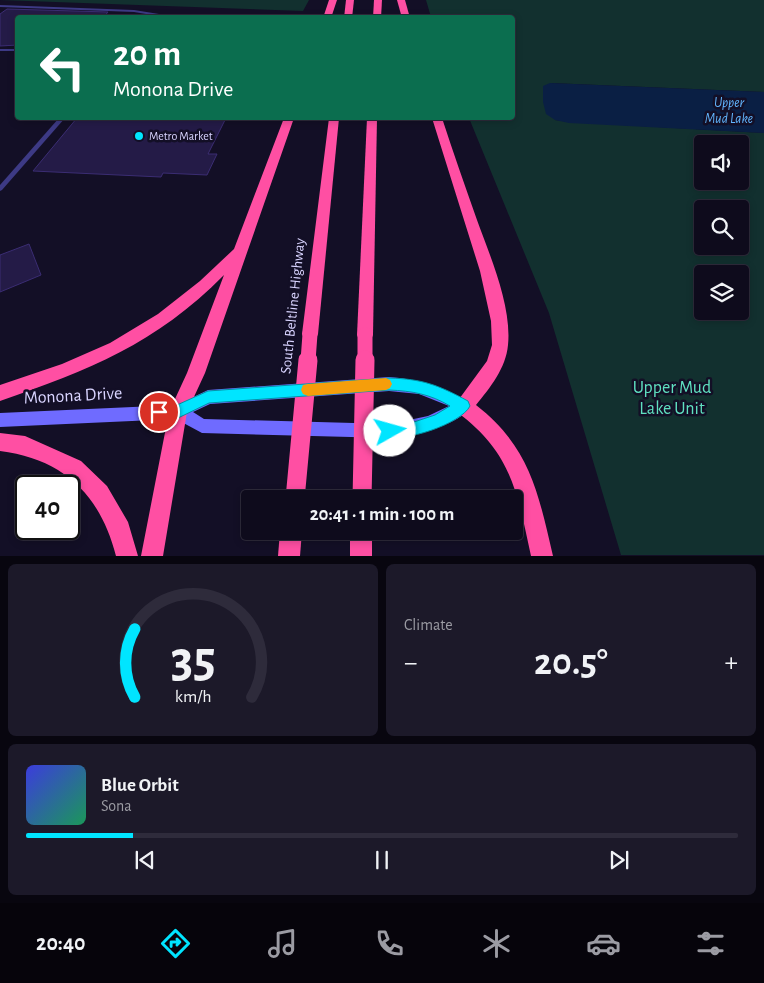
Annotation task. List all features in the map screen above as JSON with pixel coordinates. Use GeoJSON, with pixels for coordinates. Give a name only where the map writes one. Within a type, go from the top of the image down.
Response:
{"type":"FeatureCollection","features":[{"type":"Feature","properties":{"kind":"highway"},"geometry":{"type":"LineString","coordinates":[[328,15],[334,0]]}},
{"type":"Feature","properties":{"kind":"highway"},"geometry":{"type":"LineString","coordinates":[[348,15],[350,0]]}},
{"type":"Feature","properties":{"kind":"highway"},"geometry":{"type":"LineString","coordinates":[[377,15],[378,0]]}},
{"type":"Feature","properties":{"kind":"highway"},"geometry":{"type":"LineString","coordinates":[[401,0],[405,15]]}},
{"type":"Feature","properties":{"kind":"highway"},"geometry":{"type":"LineString","coordinates":[[152,556],[178,412],[196,373],[288,120]]}},
{"type":"Feature","properties":{"kind":"highway","name":"South Beltline Highway"},"geometry":{"type":"LineString","coordinates":[[295,490],[334,120]]}},
{"type":"Feature","properties":{"kind":"highway"},"geometry":{"type":"LineString","coordinates":[[362,490],[372,120]]}},
{"type":"Feature","properties":{"kind":"highway"},"geometry":{"type":"LineString","coordinates":[[438,120],[491,283],[498,312],[500,346],[493,366],[482,384],[463,406],[475,414],[511,454],[526,491],[542,556]]}},
{"type":"Feature","properties":{"kind":"highway"},"geometry":{"type":"LineString","coordinates":[[0,393],[75,366],[116,348],[164,320],[205,285],[240,251]]}},
{"type":"Feature","properties":{"kind":"highway"},"geometry":{"type":"LineString","coordinates":[[0,442],[25,444],[74,468],[100,493],[120,530],[128,556]]}},
{"type":"Feature","properties":{"kind":"highway"},"geometry":{"type":"LineString","coordinates":[[289,556],[291,540]]}},
{"type":"Feature","properties":{"kind":"highway"},"geometry":{"type":"LineString","coordinates":[[361,540],[361,556]]}},
{"type":"Feature","properties":{"kind":"street","name":"Monona Drive"},"geometry":{"type":"LineString","coordinates":[[0,420],[178,412],[208,397],[389,384],[416,385],[439,392],[463,406]]}},
{"type":"Feature","properties":{"kind":"street"},"geometry":{"type":"LineString","coordinates":[[178,412],[202,426],[390,431],[414,428],[439,421],[463,406]]}},
{"type":"Feature","properties":{"kind":"lane"},"geometry":{"type":"LineString","coordinates":[[0,6],[163,15]]}},
{"type":"Feature","properties":{"kind":"lane"},"geometry":{"type":"LineString","coordinates":[[0,50],[15,50]]}},
{"type":"Feature","properties":{"kind":"lane"},"geometry":{"type":"LineString","coordinates":[[0,189],[60,120]]}},
{"type":"Feature","properties":{"kind":"green space"},"geometry":{"type":"Polygon","coordinates":[[[0,0],[309,0],[303,11],[0,0]]]}},
{"type":"Feature","properties":{"kind":"green space","name":"Upper Mud Lake Unit"},"geometry":{"type":"Polygon","coordinates":[[[426,0],[764,0],[764,92],[550,83],[555,120],[764,133],[764,555],[621,555],[549,313],[470,120],[515,120],[515,15],[430,15],[426,0]]]}},
{"type":"Feature","properties":{"kind":"water","name":"Upper Mud Lake"},"geometry":{"type":"Polygon","coordinates":[[[550,83],[764,92],[764,133],[569,123],[555,120],[546,114],[543,102],[543,86],[550,83]]]}},
{"type":"Feature","properties":{"kind":"building"},"geometry":{"type":"Polygon","coordinates":[[[7,9],[108,12],[106,15],[15,15],[15,45],[0,46],[0,14],[7,9]]]}},
{"type":"Feature","properties":{"kind":"building","name":"Metro Market"},"geometry":{"type":"Polygon","coordinates":[[[75,120],[225,120],[208,154],[217,154],[207,175],[163,173],[161,177],[33,171],[75,120]]]}},
{"type":"Feature","properties":{"kind":"building"},"geometry":{"type":"Polygon","coordinates":[[[29,244],[41,275],[0,292],[0,255],[29,244]]]}},
{"type":"Feature","properties":{"kind":"slow traffic"},"geometry":{"type":"LineString","coordinates":[[308,390],[386,384]]}},
{"type":"Feature","properties":{"kind":"place","name":"Metro Market"},"geometry":{"type":"Point","coordinates":[139,136]}},
{"type":"Feature","properties":{"kind":"route"},"geometry":{"type":"LineString","coordinates":[[159,412],[178,412],[208,397],[389,384],[416,385],[439,392],[463,406],[439,421],[414,428],[390,431]]}}]}
